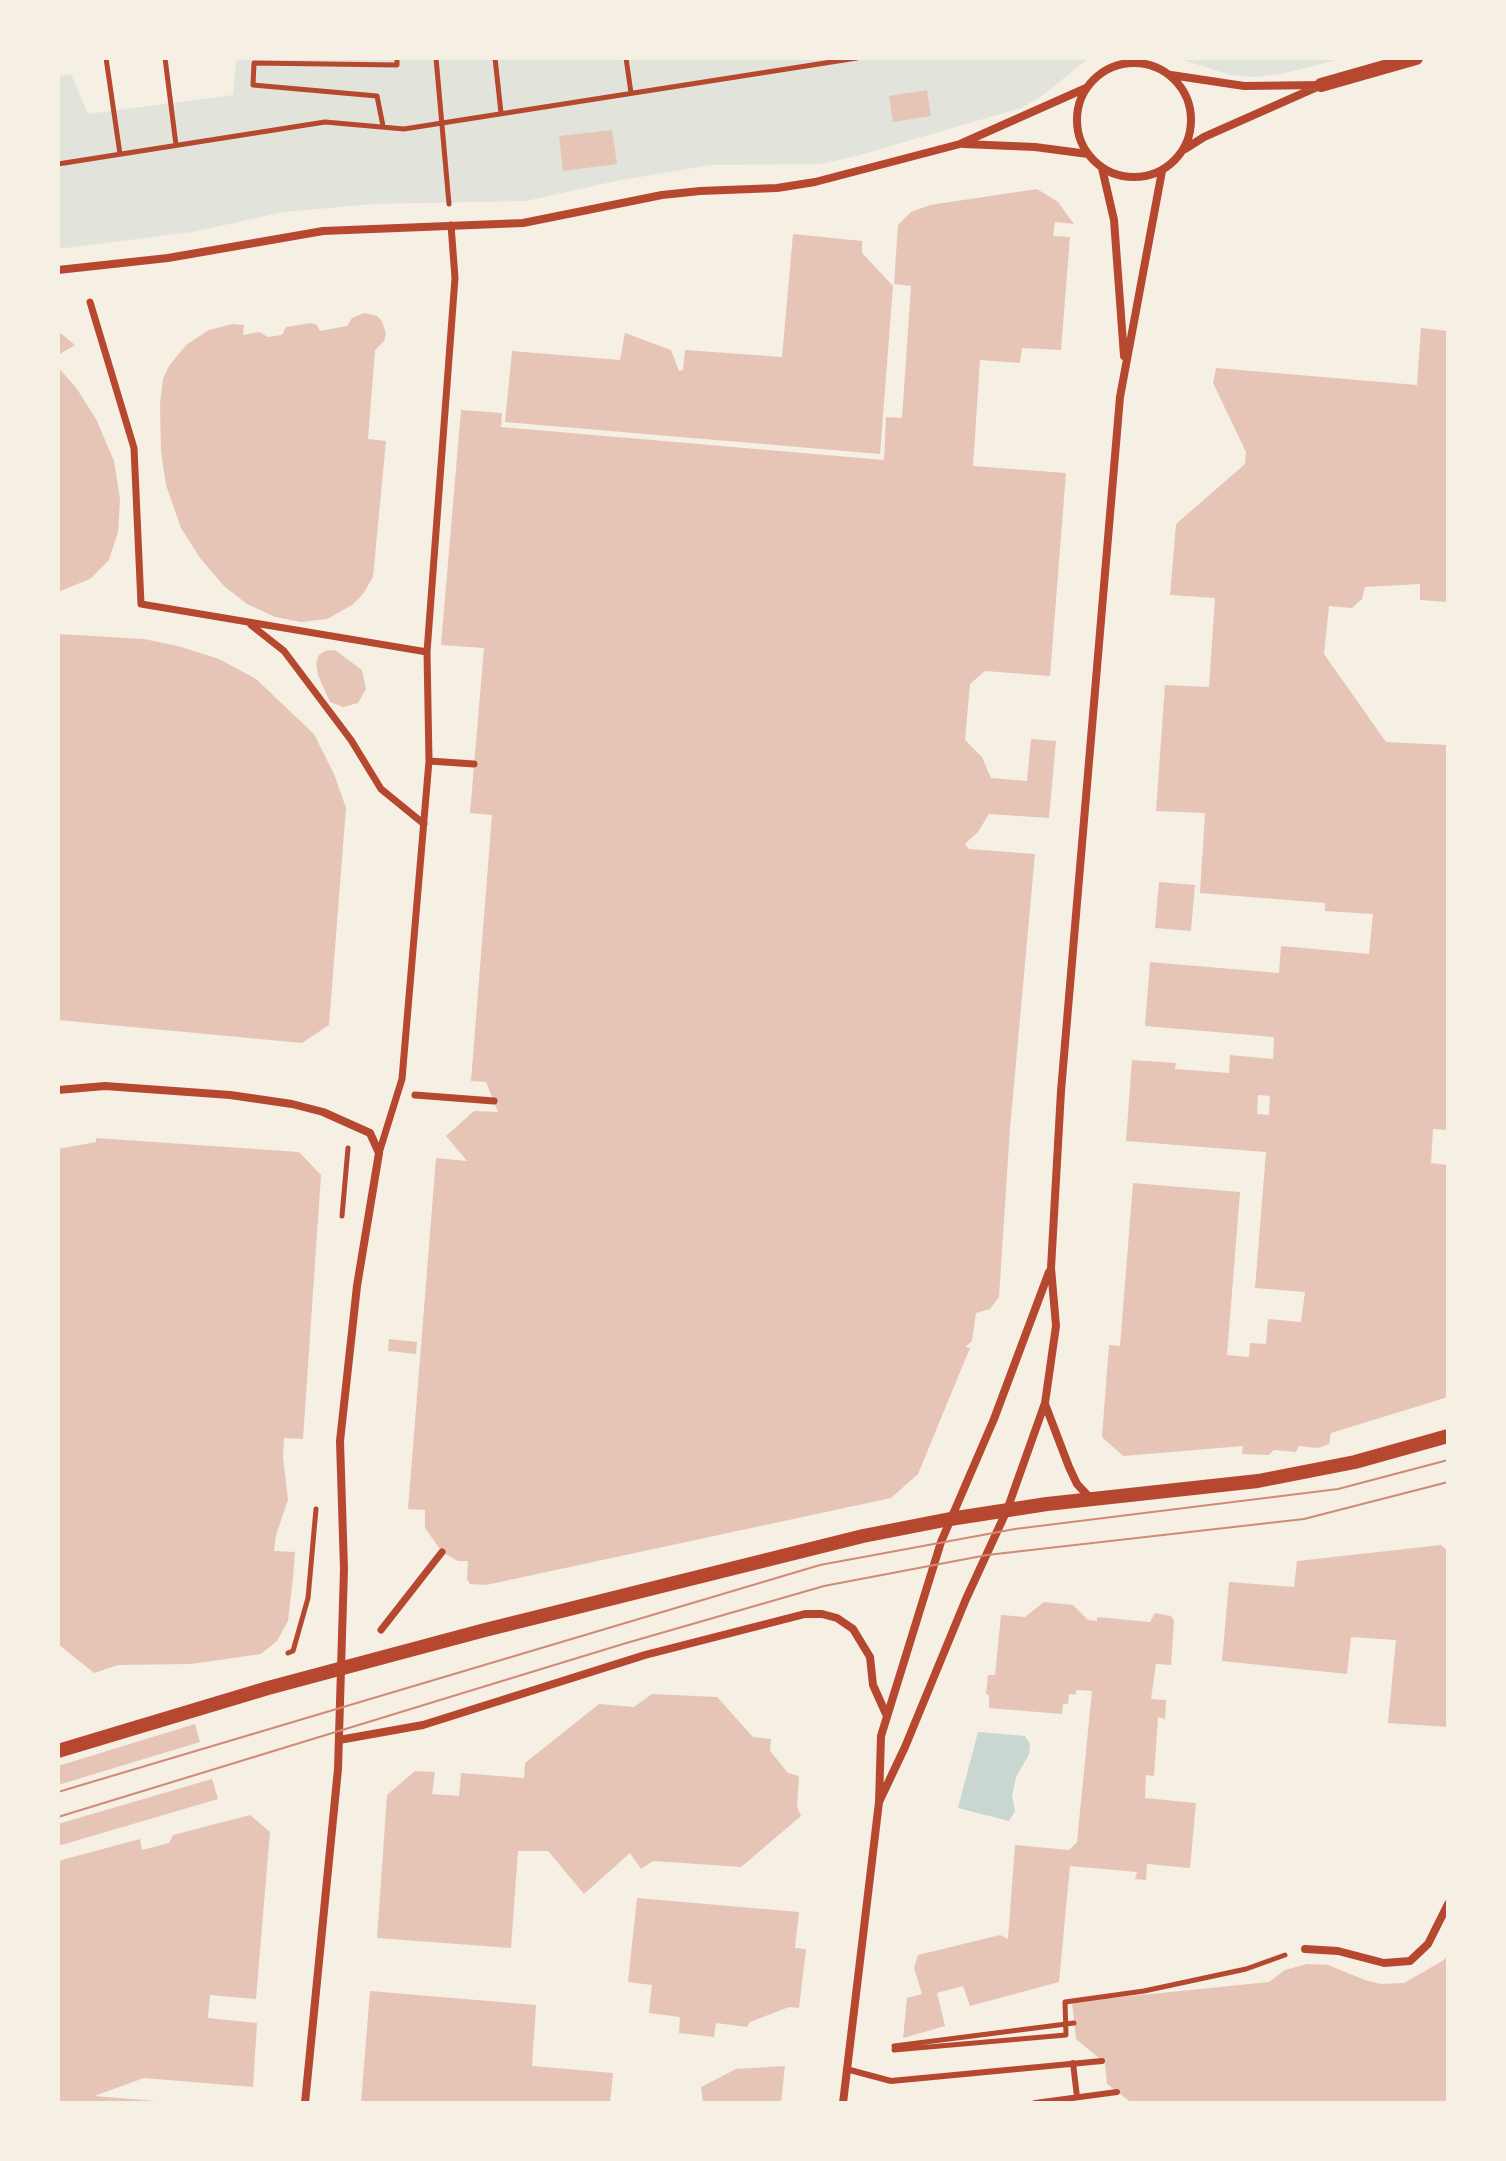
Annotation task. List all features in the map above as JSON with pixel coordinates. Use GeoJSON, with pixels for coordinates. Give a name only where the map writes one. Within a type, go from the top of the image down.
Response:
{"type":"FeatureCollection","features":[{"type":"Feature","properties":{"kind":"street"},"geometry":{"type":"LineString","coordinates":[[1184,149],[1191,124],[1189,105],[1182,88],[1170,75],[1153,65],[1135,62],[1115,65],[1098,74],[1086,88],[1078,104],[1076,121],[1079,138],[1088,154],[1102,168],[1122,177],[1143,177],[1162,171],[1184,149],[1204,137],[1321,85],[1416,58]]}},
{"type":"Feature","properties":{"kind":"street"},"geometry":{"type":"LineString","coordinates":[[1170,75],[1244,86],[1321,85]]}},
{"type":"Feature","properties":{"kind":"street"},"geometry":{"type":"LineString","coordinates":[[58,270],[168,258],[323,231],[523,223],[662,195],[777,188],[815,182],[960,144],[1086,88]]}},
{"type":"Feature","properties":{"kind":"street"},"geometry":{"type":"LineString","coordinates":[[960,144],[1035,147],[1088,154]]}},
{"type":"Feature","properties":{"kind":"street"},"geometry":{"type":"LineString","coordinates":[[1102,168],[1114,220],[1125,369]]}},
{"type":"Feature","properties":{"kind":"street"},"geometry":{"type":"LineString","coordinates":[[879,1802],[1007,1510],[1045,1403],[1056,1326],[1051,1268],[1062,1076],[1125,369],[1162,171]]}},
{"type":"Feature","properties":{"kind":"street"},"geometry":{"type":"LineString","coordinates":[[305,2103],[338,1769],[344,1569],[340,1441],[357,1286],[379,1153],[402,1079],[429,761],[427,652],[455,278],[451,225]]}},
{"type":"Feature","properties":{"kind":"street"},"geometry":{"type":"LineString","coordinates":[[90,302],[134,448],[141,604],[427,652]]}},
{"type":"Feature","properties":{"kind":"street"},"geometry":{"type":"LineString","coordinates":[[249,624],[284,651],[351,740],[381,789],[424,824]]}},
{"type":"Feature","properties":{"kind":"street"},"geometry":{"type":"LineString","coordinates":[[429,761],[474,764]]}},
{"type":"Feature","properties":{"kind":"street"},"geometry":{"type":"LineString","coordinates":[[58,1090],[105,1086],[151,1088],[292,1104],[323,1112],[370,1133],[379,1153]]}},
{"type":"Feature","properties":{"kind":"street"},"geometry":{"type":"LineString","coordinates":[[415,1095],[494,1101]]}},
{"type":"Feature","properties":{"kind":"street"},"geometry":{"type":"LineString","coordinates":[[843,2103],[879,1802],[881,1736],[950,1519],[994,1419],[1051,1268]]}},
{"type":"Feature","properties":{"kind":"street"},"geometry":{"type":"LineString","coordinates":[[1045,1403],[1077,1484],[1091,1499]]}},
{"type":"Feature","properties":{"kind":"street"},"geometry":{"type":"LineString","coordinates":[[58,1751],[268,1688],[579,1606],[863,1536],[1007,1510],[1258,1481],[1355,1462],[1448,1436]]}},
{"type":"Feature","properties":{"kind":"street"},"geometry":{"type":"LineString","coordinates":[[381,1630],[442,1552]]}},
{"type":"Feature","properties":{"kind":"street"},"geometry":{"type":"LineString","coordinates":[[339,1740],[423,1725],[645,1655],[805,1614],[837,1618],[853,1629],[870,1657],[873,1685],[887,1715]]}},
{"type":"Feature","properties":{"kind":"street"},"geometry":{"type":"LineString","coordinates":[[1305,1949],[1338,1951],[1384,1963],[1410,1961],[1428,1944],[1448,1904]]}},
{"type":"Feature","properties":{"kind":"lane"},"geometry":{"type":"LineString","coordinates":[[846,2069],[891,2081],[1102,2061]]}},
{"type":"Feature","properties":{"kind":"lane"},"geometry":{"type":"LineString","coordinates":[[1073,2063],[1077,2097],[1083,2103]]}},
{"type":"Feature","properties":{"kind":"lane"},"geometry":{"type":"LineString","coordinates":[[1035,2103],[1117,2092]]}},
{"type":"Feature","properties":{"kind":"path"},"geometry":{"type":"LineString","coordinates":[[106,58],[120,154]]}},
{"type":"Feature","properties":{"kind":"path"},"geometry":{"type":"LineString","coordinates":[[165,58],[176,145]]}},
{"type":"Feature","properties":{"kind":"path"},"geometry":{"type":"LineString","coordinates":[[383,126],[377,96],[253,85],[254,63],[397,65],[397,58]]}},
{"type":"Feature","properties":{"kind":"path"},"geometry":{"type":"LineString","coordinates":[[436,58],[449,204]]}},
{"type":"Feature","properties":{"kind":"path"},"geometry":{"type":"LineString","coordinates":[[495,58],[501,113]]}},
{"type":"Feature","properties":{"kind":"path"},"geometry":{"type":"LineString","coordinates":[[626,58],[631,93]]}},
{"type":"Feature","properties":{"kind":"path"},"geometry":{"type":"LineString","coordinates":[[58,164],[325,122],[404,129],[857,58]]}},
{"type":"Feature","properties":{"kind":"path"},"geometry":{"type":"LineString","coordinates":[[1066,2035],[1065,2002],[1144,1991],[1246,1969],[1305,1949]]}},
{"type":"Feature","properties":{"kind":"path"},"geometry":{"type":"LineString","coordinates":[[1074,2023],[894,2048],[1075,2034]]}},
{"type":"Feature","properties":{"kind":"shaded area"},"geometry":{"type":"Polygon","coordinates":[[[250,58],[1089,58],[1039,98],[1021,108],[821,164],[711,165],[616,181],[526,201],[374,204],[284,212],[192,232],[58,249],[58,76],[71,74],[88,114],[233,95],[236,61],[250,58]]]}},
{"type":"Feature","properties":{"kind":"shaded area"},"geometry":{"type":"Polygon","coordinates":[[[1177,58],[1346,58],[1255,77],[1230,75],[1177,58]]]}},
{"type":"Feature","properties":{"kind":"shaded area"},"geometry":{"type":"Polygon","coordinates":[[[978,1732],[1025,1736],[1030,1744],[1029,1754],[1016,1777],[1012,1796],[1015,1811],[1009,1821],[958,1808],[978,1732]]]}},
{"type":"Feature","properties":{"kind":"building"},"geometry":{"type":"Polygon","coordinates":[[[927,90],[931,116],[893,122],[889,96],[927,90]]]}},
{"type":"Feature","properties":{"kind":"building"},"geometry":{"type":"Polygon","coordinates":[[[612,130],[617,164],[563,171],[559,136],[612,130]]]}},
{"type":"Feature","properties":{"kind":"building"},"geometry":{"type":"Polygon","coordinates":[[[1037,189],[1058,202],[1074,224],[1055,222],[1053,236],[1070,237],[1061,350],[1022,348],[1020,363],[980,360],[973,466],[1066,473],[1050,676],[985,671],[970,684],[965,740],[982,757],[991,778],[1027,781],[1031,739],[1056,741],[1049,818],[989,814],[978,832],[965,844],[969,849],[1035,854],[1010,1128],[999,1297],[990,1309],[976,1313],[972,1341],[965,1347],[970,1348],[918,1474],[891,1498],[486,1585],[470,1584],[467,1579],[468,1561],[458,1561],[442,1552],[425,1528],[425,1510],[408,1509],[436,1158],[467,1161],[446,1136],[474,1111],[498,1112],[486,1082],[471,1081],[492,815],[470,813],[484,648],[441,645],[461,410],[502,413],[501,427],[884,460],[886,417],[902,418],[911,286],[894,284],[898,225],[911,212],[930,205],[1037,189]]]}},
{"type":"Feature","properties":{"kind":"building"},"geometry":{"type":"Polygon","coordinates":[[[793,234],[862,241],[862,253],[893,286],[880,454],[505,422],[512,351],[620,360],[625,333],[671,350],[679,371],[683,370],[685,350],[782,357],[793,234]]]}},
{"type":"Feature","properties":{"kind":"building"},"geometry":{"type":"Polygon","coordinates":[[[364,313],[377,316],[386,334],[375,350],[368,439],[386,441],[373,577],[352,605],[327,619],[301,622],[275,617],[247,604],[224,586],[200,558],[181,528],[166,485],[161,452],[163,379],[186,345],[209,330],[232,324],[244,325],[243,335],[259,332],[268,337],[282,335],[286,327],[311,323],[317,325],[320,331],[347,326],[352,318],[364,313]]]}},
{"type":"Feature","properties":{"kind":"building"},"geometry":{"type":"Polygon","coordinates":[[[1421,328],[1448,331],[1448,602],[1420,600],[1420,584],[1365,587],[1362,599],[1352,608],[1329,606],[1324,654],[1386,742],[1448,745],[1448,1130],[1433,1129],[1431,1163],[1448,1165],[1448,1397],[1331,1433],[1329,1444],[1318,1448],[1299,1446],[1296,1452],[1274,1450],[1269,1455],[1242,1454],[1243,1446],[1123,1456],[1102,1437],[1109,1345],[1120,1346],[1133,1183],[1240,1192],[1227,1355],[1249,1357],[1250,1343],[1266,1344],[1268,1319],[1301,1322],[1305,1292],[1255,1288],[1266,1152],[1126,1141],[1132,1060],[1176,1063],[1175,1069],[1229,1073],[1230,1055],[1273,1059],[1274,1037],[1145,1026],[1150,962],[1279,973],[1281,946],[1369,954],[1373,914],[1325,911],[1325,903],[1200,893],[1205,813],[1156,811],[1165,685],[1209,687],[1215,598],[1170,595],[1176,524],[1245,464],[1246,452],[1213,383],[1216,368],[1417,385],[1421,328]],[[1258,1095],[1257,1114],[1269,1115],[1270,1096],[1258,1095]]]}},
{"type":"Feature","properties":{"kind":"building"},"geometry":{"type":"Polygon","coordinates":[[[58,331],[75,345],[58,355],[58,331]]]}},
{"type":"Feature","properties":{"kind":"building"},"geometry":{"type":"Polygon","coordinates":[[[58,367],[96,419],[114,461],[120,499],[118,532],[109,560],[90,579],[58,592],[58,367]]]}},
{"type":"Feature","properties":{"kind":"building"},"geometry":{"type":"Polygon","coordinates":[[[58,634],[144,639],[219,659],[256,679],[314,734],[334,774],[346,808],[329,1025],[302,1043],[58,1020],[58,634]]]}},
{"type":"Feature","properties":{"kind":"building"},"geometry":{"type":"Polygon","coordinates":[[[335,650],[362,670],[366,689],[358,703],[343,707],[330,702],[318,675],[316,663],[319,655],[335,650]]]}},
{"type":"Feature","properties":{"kind":"building"},"geometry":{"type":"Polygon","coordinates":[[[1159,882],[1195,885],[1191,931],[1155,928],[1159,882]]]}},
{"type":"Feature","properties":{"kind":"building"},"geometry":{"type":"Polygon","coordinates":[[[96,1138],[299,1152],[321,1175],[303,1439],[284,1438],[288,1500],[274,1551],[295,1552],[288,1621],[277,1641],[261,1654],[191,1664],[118,1665],[94,1673],[58,1644],[58,1149],[96,1142],[96,1138]]]}},
{"type":"Feature","properties":{"kind":"building"},"geometry":{"type":"Polygon","coordinates":[[[389,1339],[417,1342],[416,1354],[388,1351],[389,1339]]]}},
{"type":"Feature","properties":{"kind":"building"},"geometry":{"type":"Polygon","coordinates":[[[1441,1545],[1448,1551],[1448,1727],[1388,1723],[1396,1640],[1351,1637],[1347,1674],[1222,1661],[1229,1582],[1294,1587],[1297,1561],[1441,1545]]]}},
{"type":"Feature","properties":{"kind":"building"},"geometry":{"type":"Polygon","coordinates":[[[1044,1602],[1073,1605],[1088,1620],[1097,1621],[1097,1617],[1150,1622],[1155,1613],[1171,1616],[1174,1621],[1171,1665],[1156,1664],[1151,1699],[1166,1700],[1165,1719],[1158,1717],[1154,1776],[1146,1775],[1145,1798],[1196,1803],[1190,1868],[1147,1864],[1146,1880],[1135,1879],[1137,1872],[1070,1866],[1059,1982],[970,2006],[963,1986],[937,1993],[945,2026],[903,2038],[907,1998],[922,1994],[914,1968],[918,1955],[1000,1935],[1008,1939],[1015,1845],[1069,1850],[1077,1842],[1092,1691],[1077,1690],[1075,1695],[1069,1694],[1062,1714],[989,1708],[989,1695],[986,1694],[988,1675],[995,1675],[1001,1615],[1025,1617],[1044,1602]]]}},
{"type":"Feature","properties":{"kind":"building"},"geometry":{"type":"Polygon","coordinates":[[[652,1694],[717,1697],[753,1737],[771,1739],[770,1751],[788,1773],[799,1776],[797,1807],[801,1816],[741,1867],[653,1861],[641,1869],[630,1853],[584,1894],[548,1851],[518,1851],[511,1948],[377,1938],[387,1795],[415,1771],[435,1772],[432,1794],[459,1796],[461,1773],[524,1778],[525,1763],[599,1704],[634,1707],[652,1694]]]}},
{"type":"Feature","properties":{"kind":"building"},"geometry":{"type":"Polygon","coordinates":[[[195,1724],[200,1742],[58,1785],[58,1766],[195,1724]]]}},
{"type":"Feature","properties":{"kind":"building"},"geometry":{"type":"Polygon","coordinates":[[[212,1779],[218,1799],[58,1846],[58,1824],[212,1779]]]}},
{"type":"Feature","properties":{"kind":"building"},"geometry":{"type":"Polygon","coordinates":[[[250,1815],[270,1832],[256,1999],[210,1995],[208,2018],[257,2023],[253,2087],[144,2078],[94,2096],[157,2103],[58,2103],[58,1861],[140,1839],[142,1850],[169,1843],[173,1835],[250,1815]]]}},
{"type":"Feature","properties":{"kind":"building"},"geometry":{"type":"Polygon","coordinates":[[[637,1898],[799,1912],[795,1948],[806,1949],[799,2008],[789,2007],[750,2022],[747,2027],[716,2023],[714,2037],[679,2033],[680,2017],[649,2013],[652,1985],[628,1982],[637,1898]]]}},
{"type":"Feature","properties":{"kind":"building"},"geometry":{"type":"Polygon","coordinates":[[[1448,1954],[1448,2103],[1132,2103],[1107,2084],[1105,2063],[1076,2039],[1072,2002],[1269,1982],[1285,1970],[1307,1964],[1328,1965],[1381,1984],[1404,1983],[1444,1960],[1448,1954]]]}},
{"type":"Feature","properties":{"kind":"building"},"geometry":{"type":"Polygon","coordinates":[[[370,1991],[536,2005],[532,2066],[613,2073],[610,2103],[361,2103],[370,1991]]]}},
{"type":"Feature","properties":{"kind":"building"},"geometry":{"type":"Polygon","coordinates":[[[785,2066],[781,2103],[703,2103],[701,2087],[736,2069],[785,2066]]]}},
{"type":"Feature","properties":{"kind":"tram line"},"geometry":{"type":"LineString","coordinates":[[58,1792],[820,1565],[1015,1529],[1338,1489],[1448,1460]]}},
{"type":"Feature","properties":{"kind":"tram line"},"geometry":{"type":"LineString","coordinates":[[58,1817],[623,1644],[824,1586],[987,1555],[1304,1519],[1448,1482]]}}]}
